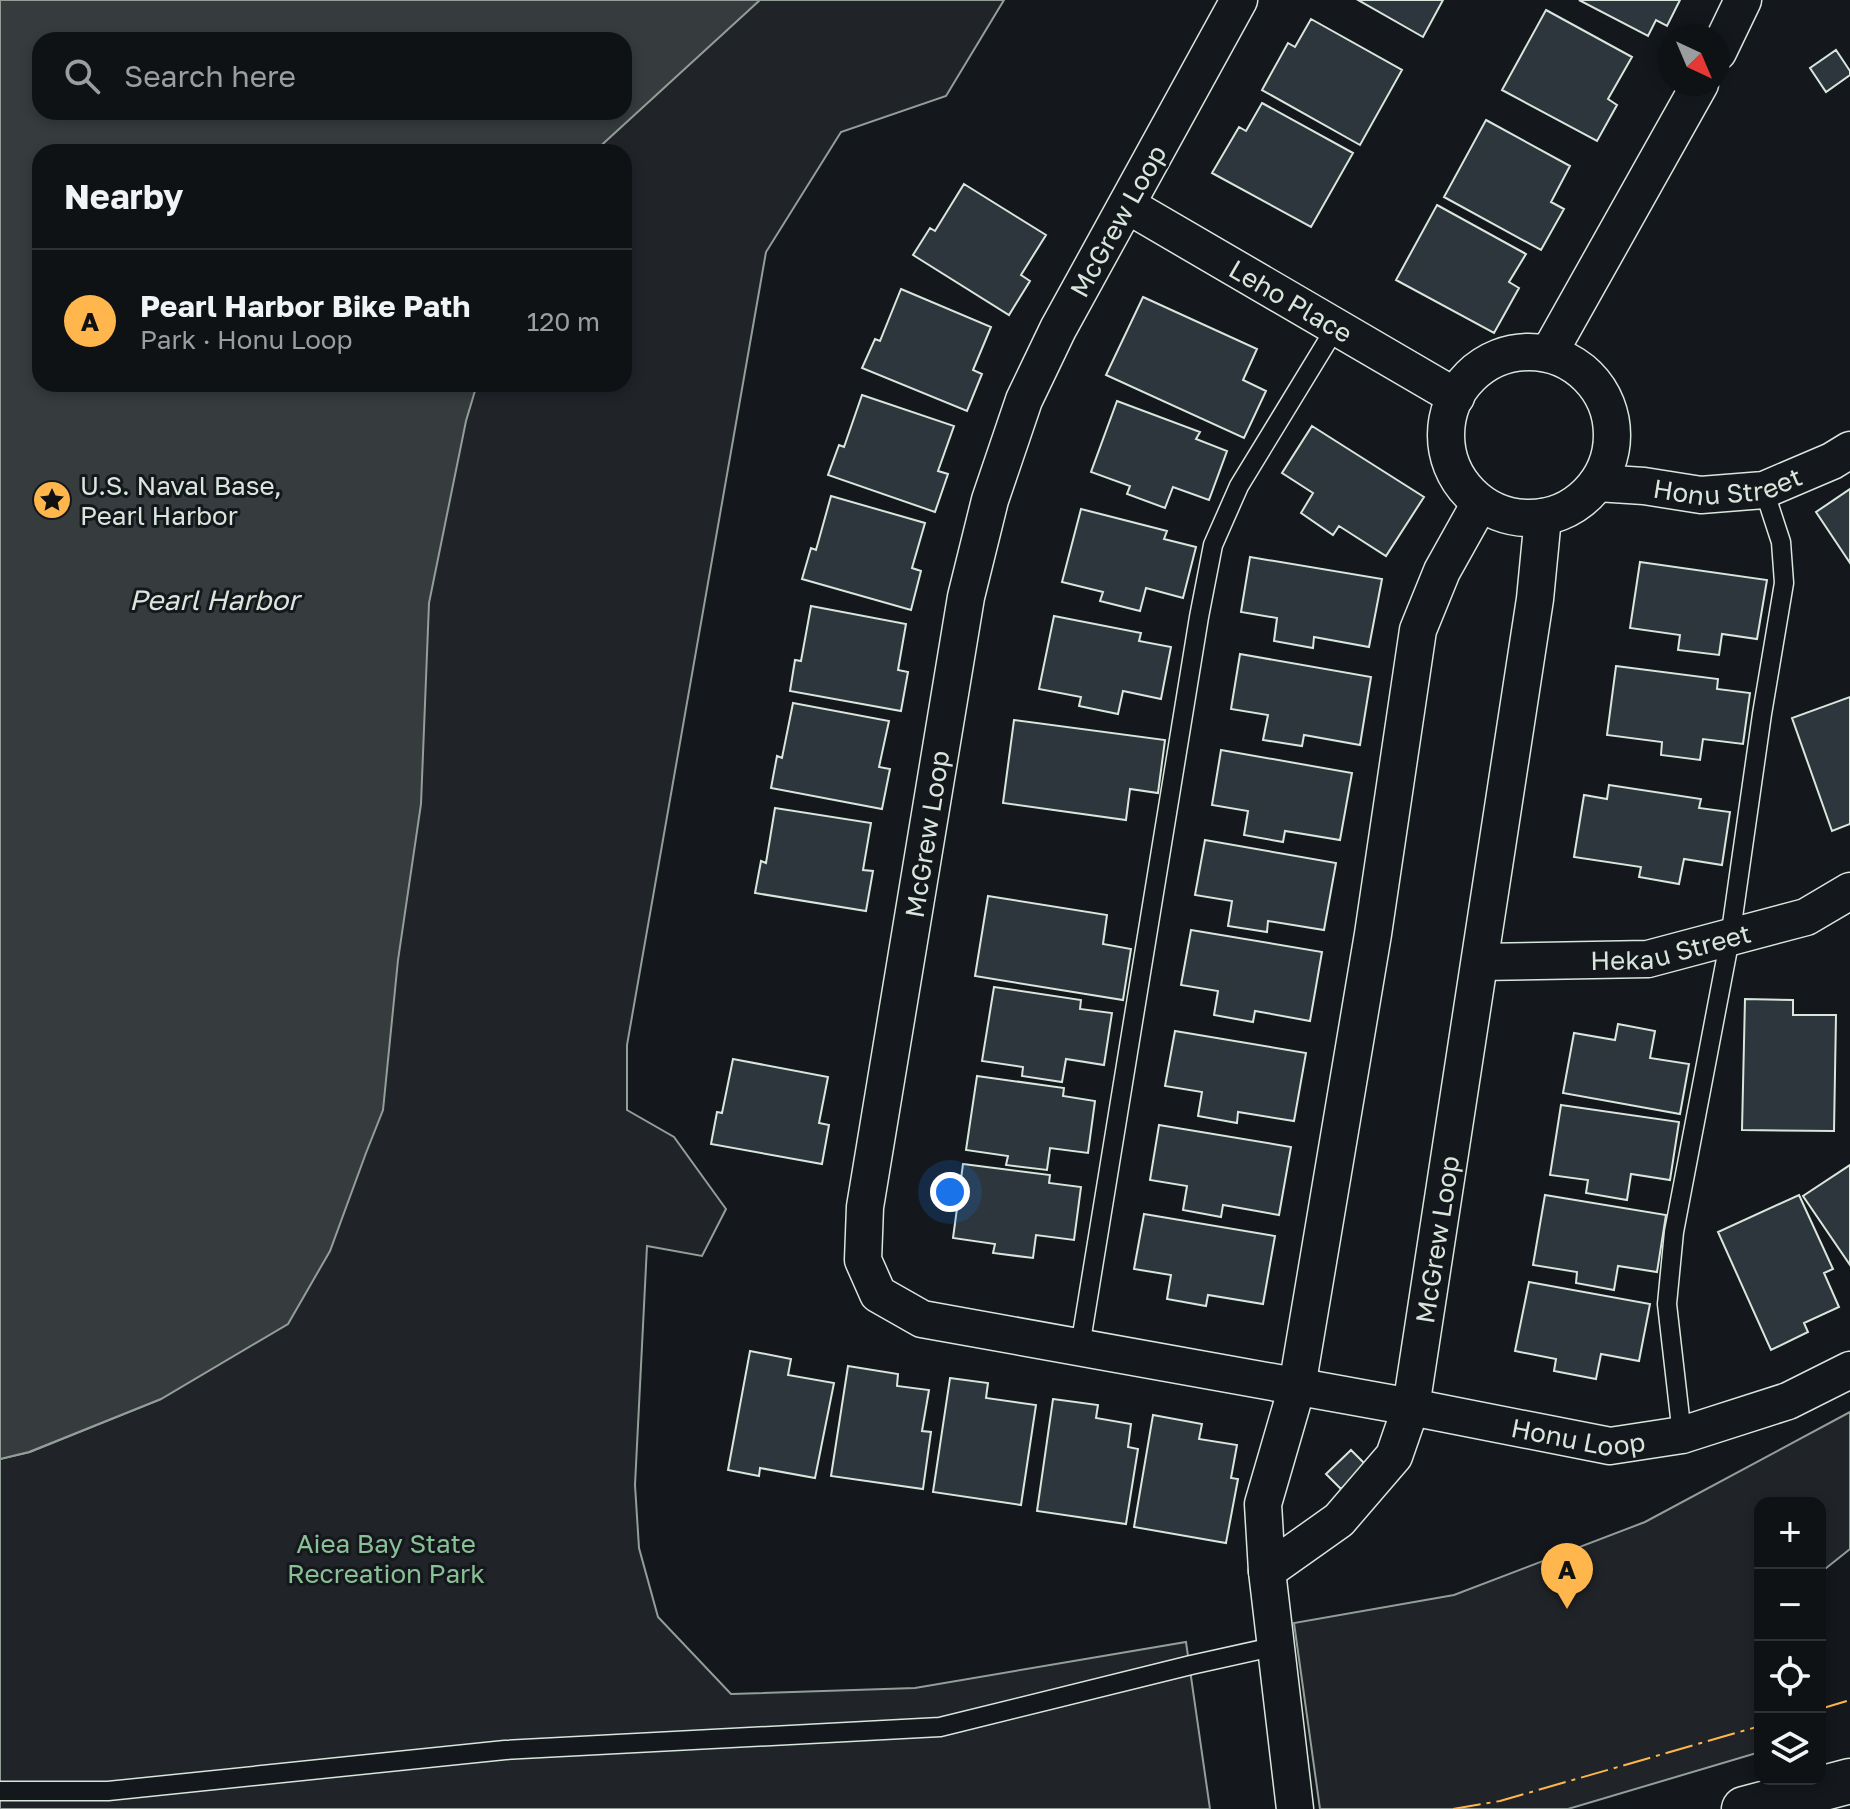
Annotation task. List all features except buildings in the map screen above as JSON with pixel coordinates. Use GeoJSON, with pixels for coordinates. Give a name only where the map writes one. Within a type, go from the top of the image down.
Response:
{"type":"FeatureCollection","features":[{"type":"Feature","properties":{"kind":"main road"},"geometry":{"type":"LineString","coordinates":[[1744,1809],[1850,1781]]}},
{"type":"Feature","properties":{"kind":"street","name":"McGrew Loop"},"geometry":{"type":"LineString","coordinates":[[1239,0],[1058,329],[1024,400],[990,500],[966,597],[865,1207],[863,1260],[878,1294],[922,1319],[1297,1387]]}},
{"type":"Feature","properties":{"kind":"street"},"geometry":{"type":"LineString","coordinates":[[1730,27],[1743,0]]}},
{"type":"Feature","properties":{"kind":"street"},"geometry":{"type":"LineString","coordinates":[[1549,353],[1693,96]]}},
{"type":"Feature","properties":{"kind":"street","name":"Leho Place"},"geometry":{"type":"LineString","coordinates":[[1127,205],[1456,397]]}},
{"type":"Feature","properties":{"kind":"street"},"geometry":{"type":"LineString","coordinates":[[1516,351],[1549,353],[1578,366],[1601,390],[1612,421],[1611,454],[1597,483],[1573,505],[1543,517],[1510,516],[1480,503],[1458,479],[1446,448],[1448,415],[1461,386],[1485,364],[1516,351]]}},
{"type":"Feature","properties":{"kind":"street","name":"Honu Street"},"geometry":{"type":"LineString","coordinates":[[1597,483],[1644,486],[1701,495],[1764,490],[1850,450]]}},
{"type":"Feature","properties":{"kind":"street"},"geometry":{"type":"LineString","coordinates":[[1295,1809],[1267,1571],[1263,1504],[1297,1387],[1373,934],[1418,630],[1442,571],[1480,503]]}},
{"type":"Feature","properties":{"kind":"street","name":"McGrew Loop"},"geometry":{"type":"LineString","coordinates":[[1267,1571],[1339,1520],[1394,1456],[1411,1407],[1535,599],[1543,517]]}},
{"type":"Feature","properties":{"kind":"street","name":"Hekau Street"},"geometry":{"type":"LineString","coordinates":[[1480,962],[1648,959],[1806,917],[1850,891]]}},
{"type":"Feature","properties":{"kind":"street","name":"Honu Loop"},"geometry":{"type":"LineString","coordinates":[[1297,1387],[1610,1446],[1682,1435],[1788,1401],[1850,1370]]}},
{"type":"Feature","properties":{"kind":"lane"},"geometry":{"type":"LineString","coordinates":[[1080,1347],[1213,545],[1239,486],[1336,327]]}},
{"type":"Feature","properties":{"kind":"lane"},"geometry":{"type":"LineString","coordinates":[[1682,1435],[1667,1304],[1674,1232],[1730,938],[1784,583],[1781,542],[1764,490]]}},
{"type":"Feature","properties":{"kind":"lane"},"geometry":{"type":"LineString","coordinates":[[0,1791],[108,1791],[505,1750],[940,1727],[1277,1646]]}},
{"type":"Feature","properties":{"kind":"green space","name":"Aiea Bay State Recreation Park"},"geometry":{"type":"Polygon","coordinates":[[[696,0],[1004,0],[946,96],[841,132],[766,252],[627,1045],[627,1110],[674,1137],[726,1209],[702,1256],[647,1246],[635,1485],[639,1548],[658,1617],[731,1694],[915,1688],[1186,1642],[1210,1809],[0,1809],[0,1459],[30,1452],[161,1399],[423,392],[632,392],[632,144],[568,144],[610,120],[632,120],[632,100],[696,0]]]}},
{"type":"Feature","properties":{"kind":"green space"},"geometry":{"type":"Polygon","coordinates":[[[1850,1412],[1850,1549],[1826,1568],[1826,1497],[1754,1497],[1754,1754],[1568,1809],[1320,1809],[1294,1623],[1454,1595],[1645,1522],[1850,1412]]]}},
{"type":"Feature","properties":{"kind":"water","name":"Pearl Harbor"},"geometry":{"type":"Polygon","coordinates":[[[0,0],[760,0],[632,117],[632,32],[32,32],[32,120],[629,120],[603,144],[32,144],[32,392],[475,392],[429,603],[421,804],[398,960],[383,1110],[330,1251],[288,1324],[161,1399],[29,1452],[0,1459],[0,0]]]}},
{"type":"Feature","properties":{"kind":"power"},"geometry":{"type":"LineString","coordinates":[[1826,1707],[1850,1700]]}},
{"type":"Feature","properties":{"kind":"power"},"geometry":{"type":"LineString","coordinates":[[1453,1809],[1500,1801],[1754,1728]]}},
{"type":"Feature","properties":{"kind":"place","name":"U.S. Naval Base, Pearl Harbor"},"geometry":{"type":"Point","coordinates":[52,500]}},
{"type":"Feature","properties":{"kind":"place","name":"Pearl Harbor Bike Path"},"geometry":{"type":"Point","coordinates":[1567,1609]}}]}
